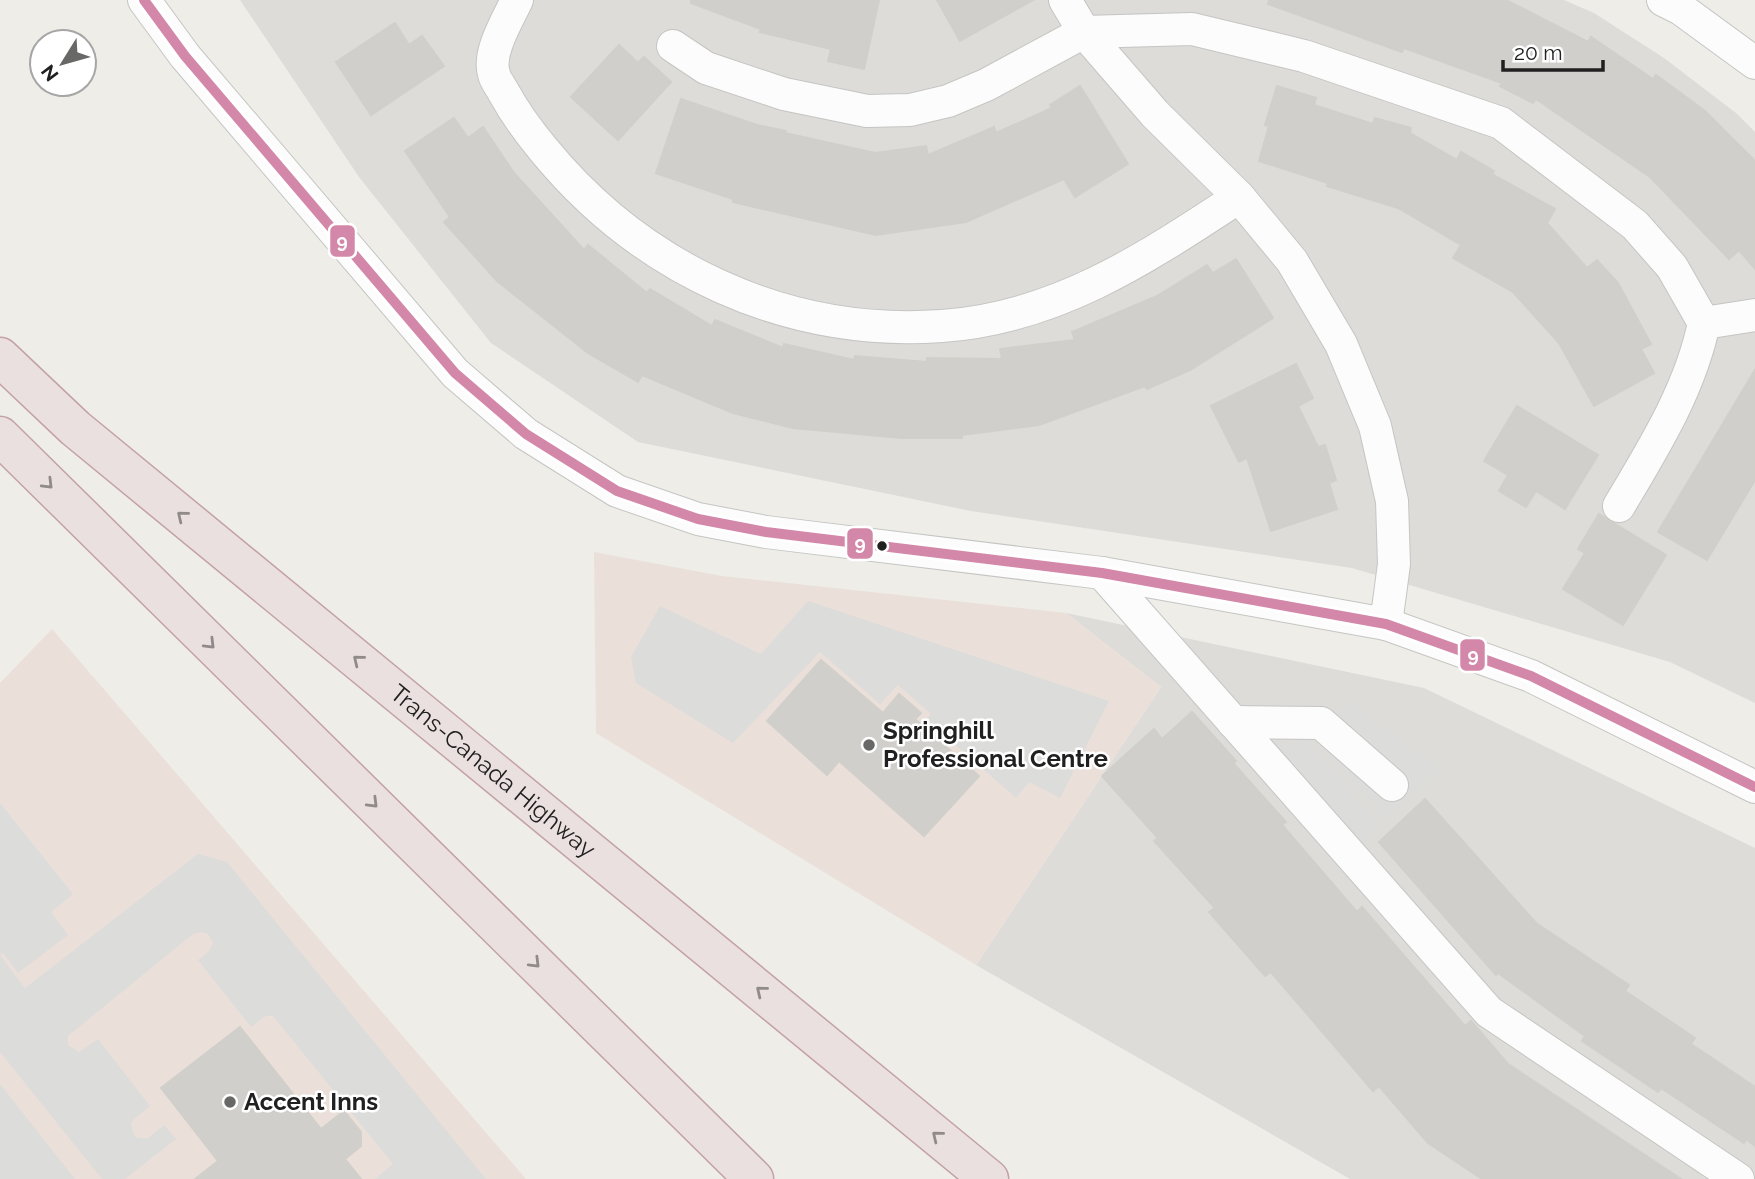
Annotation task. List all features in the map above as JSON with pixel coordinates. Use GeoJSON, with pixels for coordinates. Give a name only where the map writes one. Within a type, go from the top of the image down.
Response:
{"type":"FeatureCollection","features":[{"type":"Feature","properties":{"kind":"highway","name":"Trans-Canada Highway"},"geometry":{"type":"LineString","coordinates":[[0,358],[75,428],[989,1179]]}},
{"type":"Feature","properties":{"kind":"highway"},"geometry":{"type":"LineString","coordinates":[[0,436],[754,1179]]}},
{"type":"Feature","properties":{"kind":"street"},"geometry":{"type":"LineString","coordinates":[[144,0],[185,56],[455,373],[526,434],[617,491],[698,519],[766,531],[1102,573],[1386,624],[1531,676],[1755,787]]}},
{"type":"Feature","properties":{"kind":"street"},"geometry":{"type":"LineString","coordinates":[[517,0],[494,50],[493,73],[520,121],[564,175],[624,230],[683,268],[747,299],[808,316],[877,325],[942,326],[1010,315],[1084,290],[1153,254],[1238,197]]}},
{"type":"Feature","properties":{"kind":"street"},"geometry":{"type":"LineString","coordinates":[[1065,0],[1084,32],[1155,114],[1238,197],[1293,261],[1341,344],[1375,426],[1392,501],[1394,564],[1386,624]]}},
{"type":"Feature","properties":{"kind":"street"},"geometry":{"type":"LineString","coordinates":[[1663,0],[1681,9],[1755,63]]}},
{"type":"Feature","properties":{"kind":"street"},"geometry":{"type":"LineString","coordinates":[[673,46],[706,68],[785,94],[867,111],[910,110],[948,101],[986,85],[1084,32],[1192,29],[1304,56],[1501,123],[1635,225],[1672,267],[1704,323],[1698,352],[1674,413],[1619,506]]}},
{"type":"Feature","properties":{"kind":"street"},"geometry":{"type":"LineString","coordinates":[[1704,323],[1755,315]]}},
{"type":"Feature","properties":{"kind":"street"},"geometry":{"type":"LineString","coordinates":[[1102,573],[1489,1012],[1738,1179]]}},
{"type":"Feature","properties":{"kind":"street"},"geometry":{"type":"LineString","coordinates":[[1233,722],[1321,723],[1392,785]]}},
{"type":"Feature","properties":{"kind":"shaded area"},"geometry":{"type":"Polygon","coordinates":[[[240,0],[1564,0],[1594,13],[1664,58],[1736,113],[1755,132],[1755,703],[1670,662],[1352,568],[971,511],[638,442],[491,343],[359,177],[240,0]]]}},
{"type":"Feature","properties":{"kind":"shaded area"},"geometry":{"type":"Polygon","coordinates":[[[594,552],[722,576],[1066,613],[1161,687],[976,965],[596,733],[594,552]]]}},
{"type":"Feature","properties":{"kind":"shaded area"},"geometry":{"type":"Polygon","coordinates":[[[808,601],[1109,701],[1060,798],[1029,782],[1016,798],[926,719],[931,714],[898,685],[880,704],[820,652],[733,743],[636,683],[631,657],[660,606],[761,654],[808,601]]]}},
{"type":"Feature","properties":{"kind":"shaded area"},"geometry":{"type":"Polygon","coordinates":[[[1066,613],[1424,688],[1755,848],[1755,1179],[1350,1179],[976,965],[1161,687],[1066,613]]]}},
{"type":"Feature","properties":{"kind":"shaded area"},"geometry":{"type":"Polygon","coordinates":[[[52,629],[526,1179],[0,1179],[0,683],[52,629]]]}},
{"type":"Feature","properties":{"kind":"shaded area"},"geometry":{"type":"Polygon","coordinates":[[[1348,701],[1441,769],[1384,818],[1308,733],[1348,701]]]}},
{"type":"Feature","properties":{"kind":"shaded area"},"geometry":{"type":"Polygon","coordinates":[[[1306,737],[1380,826],[1357,850],[1267,749],[1306,737]]]}},
{"type":"Feature","properties":{"kind":"shaded area"},"geometry":{"type":"Polygon","coordinates":[[[0,803],[73,894],[51,912],[68,935],[18,973],[3,953],[0,955],[0,803]]]}},
{"type":"Feature","properties":{"kind":"shaded area"},"geometry":{"type":"Polygon","coordinates":[[[198,854],[227,862],[486,1179],[375,1179],[393,1164],[273,1016],[266,1016],[251,1027],[198,960],[209,951],[213,943],[208,934],[202,932],[193,934],[68,1036],[68,1045],[79,1052],[98,1039],[150,1106],[133,1120],[131,1124],[134,1135],[148,1138],[164,1125],[176,1139],[125,1179],[102,1179],[0,1052],[0,955],[25,988],[198,854]]]}},
{"type":"Feature","properties":{"kind":"shaded area"},"geometry":{"type":"Polygon","coordinates":[[[0,1084],[75,1179],[0,1179],[0,1084]]]}},
{"type":"Feature","properties":{"kind":"building"},"geometry":{"type":"Polygon","coordinates":[[[691,0],[879,0],[864,69],[828,61],[831,49],[760,32],[761,29],[691,3],[691,0]]]}},
{"type":"Feature","properties":{"kind":"building"},"geometry":{"type":"Polygon","coordinates":[[[937,0],[1033,0],[960,41],[937,0]]]}},
{"type":"Feature","properties":{"kind":"building"},"geometry":{"type":"Polygon","coordinates":[[[1269,0],[1506,0],[1588,42],[1591,37],[1653,79],[1656,75],[1705,111],[1755,161],[1755,269],[1739,250],[1729,259],[1650,177],[1536,99],[1533,103],[1500,86],[1502,83],[1404,48],[1402,52],[1268,4],[1269,0]]]}},
{"type":"Feature","properties":{"kind":"building"},"geometry":{"type":"Polygon","coordinates":[[[395,23],[409,45],[422,36],[444,66],[371,115],[336,62],[395,23]]]}},
{"type":"Feature","properties":{"kind":"building"},"geometry":{"type":"Polygon","coordinates":[[[619,45],[638,63],[644,57],[671,82],[618,140],[571,97],[619,45]]]}},
{"type":"Feature","properties":{"kind":"building"},"geometry":{"type":"Polygon","coordinates":[[[1080,86],[1128,164],[1075,197],[1064,179],[966,222],[876,235],[733,202],[733,199],[656,173],[681,99],[757,125],[786,131],[785,133],[875,153],[926,146],[928,155],[994,127],[996,133],[1052,108],[1050,105],[1080,86]]]}},
{"type":"Feature","properties":{"kind":"building"},"geometry":{"type":"Polygon","coordinates":[[[1277,86],[1316,98],[1314,105],[1373,124],[1375,118],[1411,128],[1410,133],[1457,160],[1461,152],[1494,171],[1492,174],[1555,209],[1547,223],[1587,268],[1597,260],[1618,283],[1651,344],[1641,349],[1654,373],[1594,406],[1559,343],[1513,292],[1453,258],[1461,245],[1398,208],[1259,161],[1269,126],[1265,125],[1277,86]]]}},
{"type":"Feature","properties":{"kind":"building"},"geometry":{"type":"Polygon","coordinates":[[[454,118],[468,138],[483,127],[514,173],[584,250],[588,245],[647,293],[650,289],[712,326],[715,320],[783,348],[784,344],[854,360],[855,356],[927,362],[927,358],[1002,359],[1000,349],[1075,340],[1072,332],[1157,296],[1207,265],[1213,273],[1236,259],[1273,318],[1190,370],[1147,389],[1145,386],[1039,425],[962,435],[962,438],[901,438],[793,428],[733,413],[642,375],[638,382],[588,353],[497,281],[444,222],[450,217],[405,151],[454,118]]]}},
{"type":"Feature","properties":{"kind":"building"},"geometry":{"type":"Polygon","coordinates":[[[1296,364],[1313,398],[1298,406],[1318,447],[1325,445],[1336,480],[1329,483],[1337,509],[1271,531],[1247,458],[1239,462],[1211,406],[1296,364]]]}},
{"type":"Feature","properties":{"kind":"building"},"geometry":{"type":"Polygon","coordinates":[[[1755,370],[1755,480],[1707,560],[1658,532],[1755,370]]]}},
{"type":"Feature","properties":{"kind":"building"},"geometry":{"type":"Polygon","coordinates":[[[1517,406],[1598,455],[1565,509],[1536,491],[1526,507],[1499,491],[1508,475],[1484,461],[1517,406]]]}},
{"type":"Feature","properties":{"kind":"building"},"geometry":{"type":"Polygon","coordinates":[[[1599,514],[1666,555],[1623,625],[1563,589],[1585,553],[1578,549],[1599,514]]]}},
{"type":"Feature","properties":{"kind":"building","name":"Springhill Professional Centre"},"geometry":{"type":"Polygon","coordinates":[[[821,660],[883,713],[899,694],[921,713],[915,719],[979,776],[924,836],[839,761],[827,775],[767,721],[821,660]]]}},
{"type":"Feature","properties":{"kind":"building"},"geometry":{"type":"Polygon","coordinates":[[[1192,712],[1236,761],[1233,763],[1286,822],[1282,825],[1357,912],[1362,907],[1465,1026],[1471,1021],[1508,1064],[1681,1179],[1482,1179],[1428,1143],[1379,1086],[1373,1091],[1271,972],[1265,976],[1209,912],[1215,908],[1154,841],[1158,838],[1102,776],[1154,729],[1162,739],[1192,712]]]}},
{"type":"Feature","properties":{"kind":"building"},"geometry":{"type":"Polygon","coordinates":[[[1425,799],[1536,923],[1629,985],[1625,991],[1695,1038],[1691,1044],[1755,1087],[1755,1146],[1746,1139],[1744,1143],[1661,1088],[1658,1092],[1582,1041],[1585,1036],[1498,973],[1496,975],[1379,842],[1425,799]]]}},
{"type":"Feature","properties":{"kind":"building","name":"Accent Inns"},"geometry":{"type":"Polygon","coordinates":[[[240,1027],[321,1129],[344,1111],[361,1132],[361,1146],[345,1159],[361,1179],[195,1179],[218,1161],[161,1088],[240,1027]]]}},
{"type":"Feature","properties":{"kind":"transit line","name":"9"},"geometry":{"type":"LineString","coordinates":[[144,0],[185,56],[455,373],[526,434],[617,491],[698,519],[766,532],[1102,573],[1386,624],[1531,676],[1755,787]]}},
{"type":"Feature","properties":{"kind":"place","name":"Springhill Professional Centre"},"geometry":{"type":"Point","coordinates":[869,745]}},
{"type":"Feature","properties":{"kind":"place","name":"Accent Inns"},"geometry":{"type":"Point","coordinates":[230,1102]}}]}
